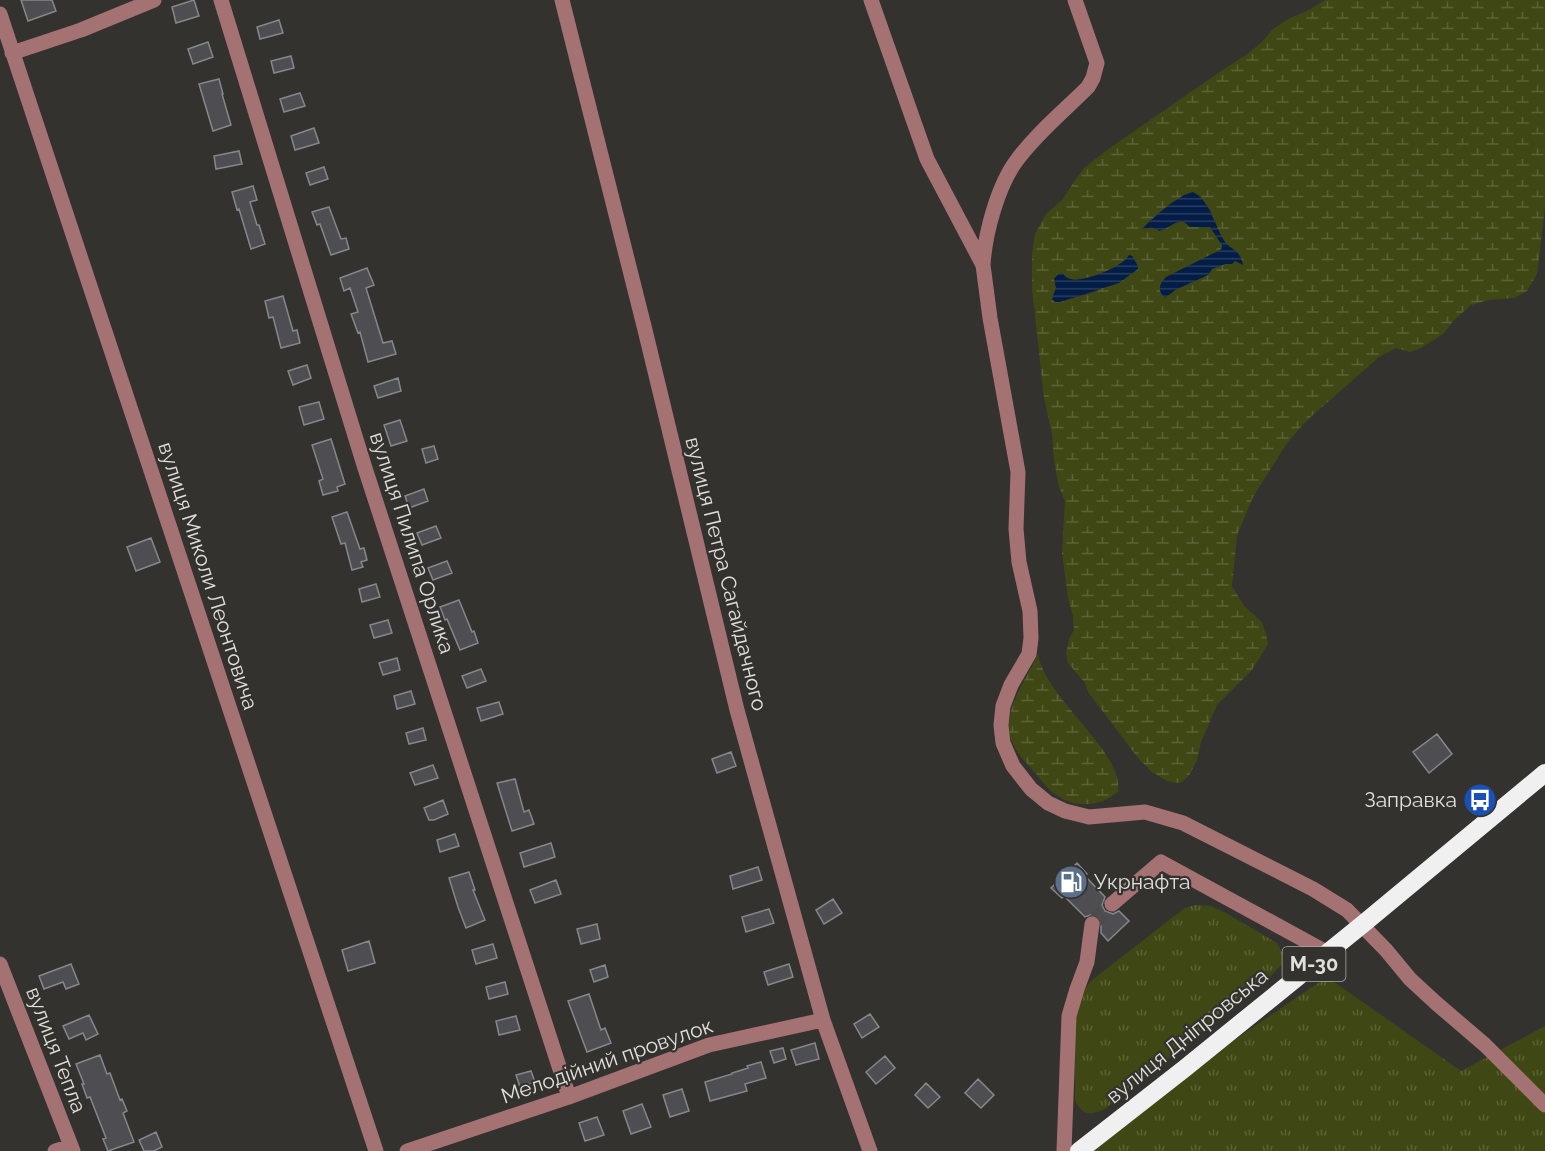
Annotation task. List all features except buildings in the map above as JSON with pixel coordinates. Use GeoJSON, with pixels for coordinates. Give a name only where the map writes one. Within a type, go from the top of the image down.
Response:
{"type":"FeatureCollection","features":[{"type":"Feature","properties":{"kind":"highway","name":"вулиця Дніпровська"},"geometry":{"type":"LineString","coordinates":[[1079,1151],[1363,924],[1545,773]]}},
{"type":"Feature","properties":{"kind":"street"},"geometry":{"type":"LineString","coordinates":[[12,53],[81,30],[154,0]]}},
{"type":"Feature","properties":{"kind":"street","name":"вулиця Пилипа Орлика"},"geometry":{"type":"LineString","coordinates":[[221,0],[364,465],[568,1097]]}},
{"type":"Feature","properties":{"kind":"street","name":"вулиця Петра Сагайдачного"},"geometry":{"type":"LineString","coordinates":[[562,0],[737,710],[824,1020],[870,1151]]}},
{"type":"Feature","properties":{"kind":"street"},"geometry":{"type":"LineString","coordinates":[[871,0],[927,159],[983,265]]}},
{"type":"Feature","properties":{"kind":"street"},"geometry":{"type":"LineString","coordinates":[[1075,0],[1097,63],[1094,78],[1015,162],[1006,178],[987,231],[983,265],[990,318],[1018,472],[1016,529],[1019,562],[1030,611],[1029,654],[1011,685],[1003,706],[1001,725],[1003,743],[1013,766],[1031,789],[1048,803],[1065,811],[1089,817],[1145,812],[1183,823],[1313,889],[1347,910],[1363,924],[1410,979],[1485,1045],[1545,1105]]}},
{"type":"Feature","properties":{"kind":"street","name":"вулиця Миколи Леонтовича"},"geometry":{"type":"LineString","coordinates":[[0,14],[376,1151]]}},
{"type":"Feature","properties":{"kind":"street"},"geometry":{"type":"LineString","coordinates":[[1112,904],[1161,862],[1328,952]]}},
{"type":"Feature","properties":{"kind":"street"},"geometry":{"type":"LineString","coordinates":[[1064,1151],[1070,1016],[1087,962],[1092,924]]}},
{"type":"Feature","properties":{"kind":"street","name":"вулиця Тепла"},"geometry":{"type":"LineString","coordinates":[[0,964],[71,1148]]}},
{"type":"Feature","properties":{"kind":"street","name":"Мелодійний провулок"},"geometry":{"type":"LineString","coordinates":[[407,1151],[568,1097],[709,1045],[824,1020]]}},
{"type":"Feature","properties":{"kind":"street"},"geometry":{"type":"LineString","coordinates":[[55,1151],[71,1148]]}},
{"type":"Feature","properties":{"kind":"green space"},"geometry":{"type":"Polygon","coordinates":[[[1325,0],[1545,0],[1545,208],[1537,274],[1527,291],[1514,298],[1489,300],[1471,305],[1453,321],[1443,334],[1421,348],[1410,352],[1396,348],[1379,357],[1305,422],[1287,443],[1253,497],[1237,535],[1232,586],[1244,606],[1261,621],[1268,644],[1252,670],[1217,705],[1190,774],[1182,782],[1176,783],[1167,781],[1152,772],[1138,758],[1088,692],[1085,683],[1068,663],[1066,653],[1074,630],[1062,553],[1065,501],[1059,487],[1052,434],[1044,398],[1032,288],[1032,254],[1035,234],[1046,214],[1062,200],[1083,169],[1107,150],[1246,55],[1273,29],[1325,0]],[[1185,194],[1145,226],[1165,229],[1173,223],[1180,222],[1199,227],[1210,227],[1222,245],[1221,249],[1215,253],[1166,277],[1161,283],[1170,295],[1175,290],[1208,275],[1212,269],[1232,264],[1235,260],[1243,264],[1240,255],[1225,243],[1212,219],[1211,211],[1199,195],[1185,194]],[[1126,261],[1107,271],[1083,279],[1070,279],[1062,273],[1054,279],[1056,288],[1052,299],[1060,302],[1098,291],[1126,261]]]}},
{"type":"Feature","properties":{"kind":"green space"},"geometry":{"type":"Polygon","coordinates":[[[1038,654],[1054,689],[1097,742],[1117,776],[1118,792],[1102,801],[1085,804],[1059,797],[1047,787],[1014,747],[1009,727],[1012,707],[1038,654]]]}},
{"type":"Feature","properties":{"kind":"green space"},"geometry":{"type":"Polygon","coordinates":[[[1195,905],[1211,906],[1224,912],[1277,943],[1282,953],[1282,964],[1270,977],[1105,1109],[1095,1113],[1083,1111],[1075,1100],[1075,1019],[1084,990],[1091,981],[1173,917],[1185,908],[1195,905]]]}},
{"type":"Feature","properties":{"kind":"green space"},"geometry":{"type":"Polygon","coordinates":[[[1327,977],[1461,1071],[1545,1026],[1545,1151],[1071,1151],[1327,977]]]}},
{"type":"Feature","properties":{"kind":"water"},"geometry":{"type":"Polygon","coordinates":[[[1193,192],[1204,201],[1223,239],[1237,252],[1243,265],[1235,261],[1232,264],[1212,269],[1208,275],[1175,290],[1165,298],[1160,288],[1166,277],[1222,249],[1222,245],[1210,227],[1190,227],[1183,221],[1159,231],[1153,228],[1141,230],[1172,203],[1193,192]]]}},
{"type":"Feature","properties":{"kind":"water"},"geometry":{"type":"Polygon","coordinates":[[[1129,255],[1132,256],[1138,269],[1119,283],[1060,302],[1052,299],[1056,288],[1054,279],[1058,274],[1062,273],[1069,279],[1084,279],[1111,269],[1129,255]]]}},
{"type":"Feature","properties":{"kind":"tunnel"},"geometry":{"type":"LineString","coordinates":[[1092,924],[1112,904]]}},
{"type":"Feature","properties":{"kind":"place","name":"Заправка"},"geometry":{"type":"Point","coordinates":[1480,800]}},
{"type":"Feature","properties":{"kind":"place","name":"Укрнафта"},"geometry":{"type":"Point","coordinates":[1071,882]}}]}
